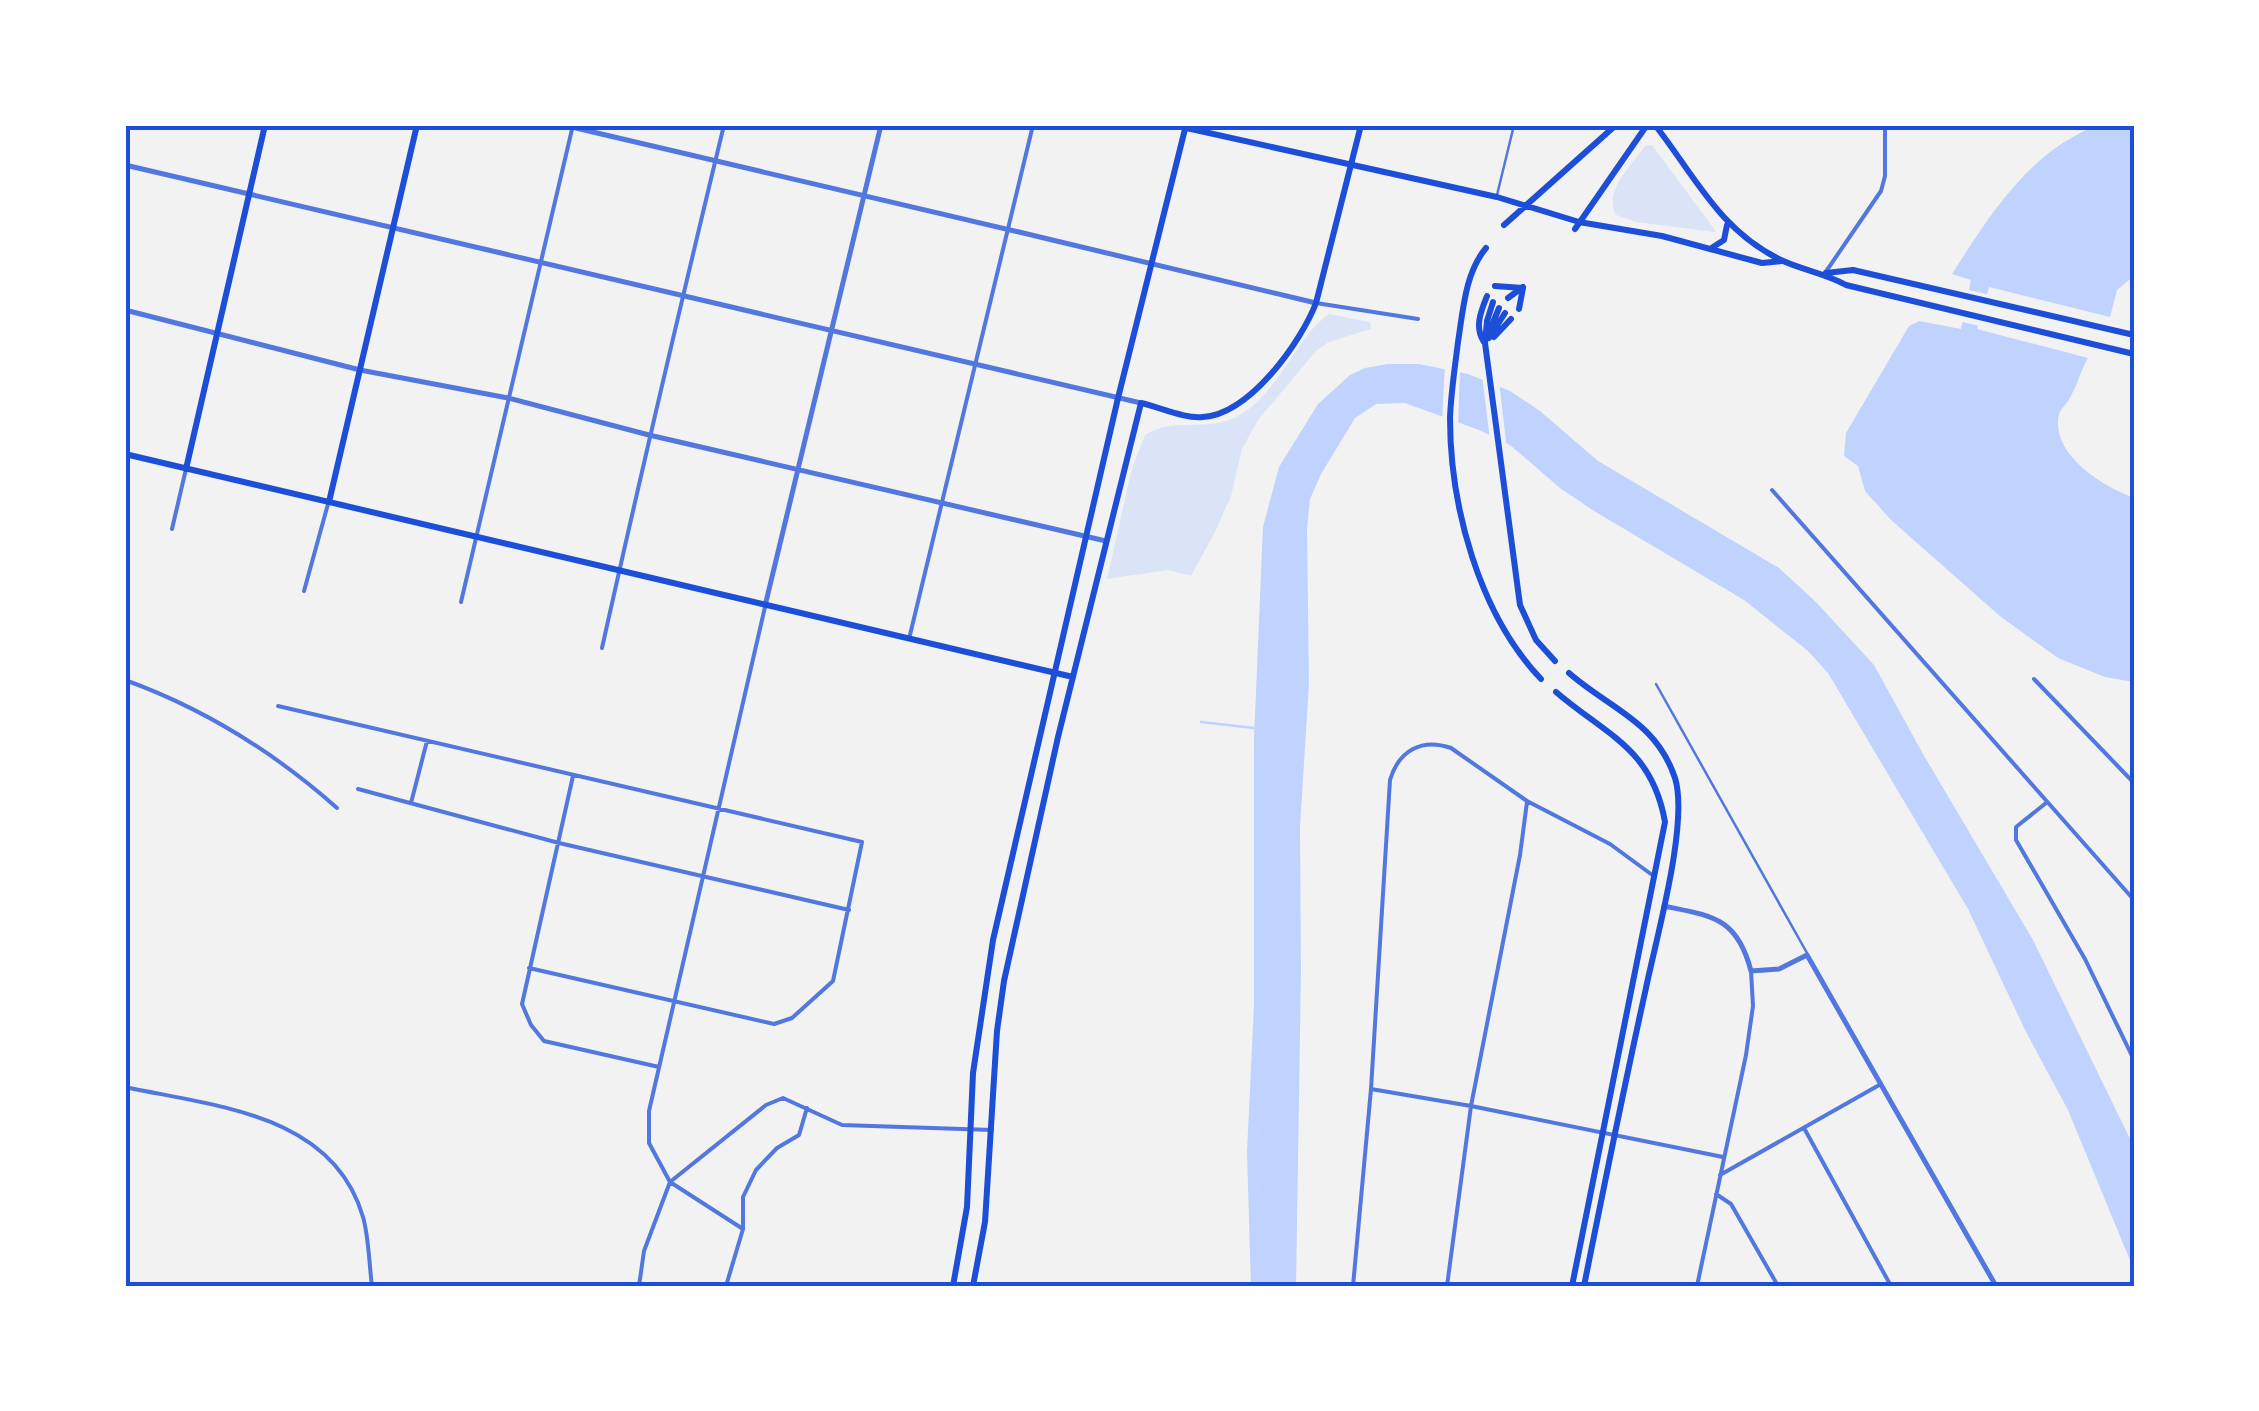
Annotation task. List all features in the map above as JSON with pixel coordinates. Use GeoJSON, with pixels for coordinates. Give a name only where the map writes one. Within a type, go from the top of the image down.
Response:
{"type":"FeatureCollection","features":[{"type":"Feature","properties":{"kind":"main road"},"geometry":{"type":"LineString","coordinates":[[186,469],[265,125]]}},
{"type":"Feature","properties":{"kind":"main road"},"geometry":{"type":"LineString","coordinates":[[329,502],[417,125]]}},
{"type":"Feature","properties":{"kind":"main road"},"geometry":{"type":"LineString","coordinates":[[1174,125],[1497,197],[1577,225],[1662,236],[1762,263],[1783,261]]}},
{"type":"Feature","properties":{"kind":"main road"},"geometry":{"type":"LineString","coordinates":[[973,1286],[985,1222],[997,1031],[1004,981],[1073,676],[1142,402],[1202,418],[1228,410],[1256,390],[1306,328],[1361,125]]}},
{"type":"Feature","properties":{"kind":"main road"},"geometry":{"type":"LineString","coordinates":[[1504,225],[1616,125]]}},
{"type":"Feature","properties":{"kind":"main road"},"geometry":{"type":"LineString","coordinates":[[1577,225],[1647,125]]}},
{"type":"Feature","properties":{"kind":"main road"},"geometry":{"type":"LineString","coordinates":[[1655,125],[1726,223],[1783,261],[1825,273],[1846,284],[2134,354]]}},
{"type":"Feature","properties":{"kind":"main road"},"geometry":{"type":"LineString","coordinates":[[954,1286],[967,1207],[968,1128],[992,940],[1118,398],[1186,126]]}},
{"type":"Feature","properties":{"kind":"main road"},"geometry":{"type":"LineString","coordinates":[[1708,249],[1724,240],[1726,223]]}},
{"type":"Feature","properties":{"kind":"main road"},"geometry":{"type":"LineString","coordinates":[[1486,248],[1472,272],[1459,335],[1450,414],[1453,463],[1467,535],[1481,577],[1512,644],[1541,679]]}},
{"type":"Feature","properties":{"kind":"main road"},"geometry":{"type":"LineString","coordinates":[[1825,273],[1853,270],[2134,335]]}},
{"type":"Feature","properties":{"kind":"main road"},"geometry":{"type":"LineString","coordinates":[[1507,297],[1523,287]]}},
{"type":"Feature","properties":{"kind":"main road"},"geometry":{"type":"LineString","coordinates":[[1507,297],[1523,287]]}},
{"type":"Feature","properties":{"kind":"main road"},"geometry":{"type":"LineString","coordinates":[[1507,297],[1523,287]]}},
{"type":"Feature","properties":{"kind":"main road"},"geometry":{"type":"LineString","coordinates":[[1485,343],[1500,334],[1499,308]]}},
{"type":"Feature","properties":{"kind":"main road"},"geometry":{"type":"LineString","coordinates":[[1485,343],[1480,337],[1480,317],[1499,308]]}},
{"type":"Feature","properties":{"kind":"main road"},"geometry":{"type":"LineString","coordinates":[[1499,308],[1485,343],[1514,564],[1526,625],[1554,660]]}},
{"type":"Feature","properties":{"kind":"main road"},"geometry":{"type":"LineString","coordinates":[[125,454],[1073,676]]}},
{"type":"Feature","properties":{"kind":"main road"},"geometry":{"type":"LineString","coordinates":[[1569,674],[1644,726],[1663,752],[1676,781],[1679,817],[1584,1286]]}},
{"type":"Feature","properties":{"kind":"main road"},"geometry":{"type":"LineString","coordinates":[[1556,692],[1618,736],[1646,768],[1665,822],[1572,1286]]}},
{"type":"Feature","properties":{"kind":"main road"},"geometry":{"type":"LineString","coordinates":[[1634,985],[1646,988]]}},
{"type":"Feature","properties":{"kind":"street"},"geometry":{"type":"LineString","coordinates":[[564,125],[1316,302],[1418,319]]}},
{"type":"Feature","properties":{"kind":"street"},"geometry":{"type":"LineString","coordinates":[[602,648],[724,125]]}},
{"type":"Feature","properties":{"kind":"street"},"geometry":{"type":"LineString","coordinates":[[743,1229],[670,1182],[649,1142],[649,1111],[881,125]]}},
{"type":"Feature","properties":{"kind":"street"},"geometry":{"type":"LineString","coordinates":[[910,639],[1033,125]]}},
{"type":"Feature","properties":{"kind":"street"},"geometry":{"type":"LineString","coordinates":[[1497,197],[1514,125]]}},
{"type":"Feature","properties":{"kind":"street"},"geometry":{"type":"LineString","coordinates":[[1825,273],[1881,191],[1885,176],[1885,125]]}},
{"type":"Feature","properties":{"kind":"street"},"geometry":{"type":"LineString","coordinates":[[460,602],[573,126]]}},
{"type":"Feature","properties":{"kind":"street"},"geometry":{"type":"LineString","coordinates":[[125,165],[1142,402]]}},
{"type":"Feature","properties":{"kind":"street"},"geometry":{"type":"LineString","coordinates":[[125,310],[360,370],[508,398],[1106,541]]}},
{"type":"Feature","properties":{"kind":"street"},"geometry":{"type":"LineString","coordinates":[[172,529],[186,469]]}},
{"type":"Feature","properties":{"kind":"street"},"geometry":{"type":"LineString","coordinates":[[1772,490],[2134,900]]}},
{"type":"Feature","properties":{"kind":"street"},"geometry":{"type":"LineString","coordinates":[[304,591],[329,502]]}},
{"type":"Feature","properties":{"kind":"street"},"geometry":{"type":"LineString","coordinates":[[2034,679],[2134,783]]}},
{"type":"Feature","properties":{"kind":"street"},"geometry":{"type":"LineString","coordinates":[[125,680],[233,730],[294,770],[337,808]]}},
{"type":"Feature","properties":{"kind":"street"},"geometry":{"type":"LineString","coordinates":[[1656,684],[1996,1286]]}},
{"type":"Feature","properties":{"kind":"street"},"geometry":{"type":"LineString","coordinates":[[278,706],[862,842],[834,981],[792,1018],[774,1024],[530,968]]}},
{"type":"Feature","properties":{"kind":"street"},"geometry":{"type":"LineString","coordinates":[[411,802],[427,741]]}},
{"type":"Feature","properties":{"kind":"street"},"geometry":{"type":"LineString","coordinates":[[1353,1286],[1394,766],[1404,753],[1422,744],[1438,743],[1451,748],[1527,801],[1629,856],[1655,878]]}},
{"type":"Feature","properties":{"kind":"street"},"geometry":{"type":"LineString","coordinates":[[573,776],[522,1004],[544,1041],[659,1067]]}},
{"type":"Feature","properties":{"kind":"street"},"geometry":{"type":"LineString","coordinates":[[358,789],[559,843],[849,910]]}},
{"type":"Feature","properties":{"kind":"street"},"geometry":{"type":"LineString","coordinates":[[1447,1286],[1471,1106],[1527,801]]}},
{"type":"Feature","properties":{"kind":"street"},"geometry":{"type":"LineString","coordinates":[[2046,803],[2016,828],[2016,840],[2085,959],[2134,1060]]}},
{"type":"Feature","properties":{"kind":"street"},"geometry":{"type":"LineString","coordinates":[[1664,906],[1723,922],[1739,941],[1751,971],[1751,1024],[1698,1286]]}},
{"type":"Feature","properties":{"kind":"street"},"geometry":{"type":"LineString","coordinates":[[1751,971],[1778,969],[1807,954]]}},
{"type":"Feature","properties":{"kind":"street"},"geometry":{"type":"LineString","coordinates":[[1720,1176],[1881,1084]]}},
{"type":"Feature","properties":{"kind":"street"},"geometry":{"type":"LineString","coordinates":[[125,1086],[263,1118],[301,1134],[334,1162],[353,1192],[363,1218],[372,1286]]}},
{"type":"Feature","properties":{"kind":"street"},"geometry":{"type":"LineString","coordinates":[[1371,1089],[1723,1157]]}},
{"type":"Feature","properties":{"kind":"street"},"geometry":{"type":"LineString","coordinates":[[638,1286],[644,1251],[670,1182],[766,1105],[783,1098],[842,1124],[992,1130]]}},
{"type":"Feature","properties":{"kind":"street"},"geometry":{"type":"LineString","coordinates":[[726,1286],[743,1229],[743,1196],[756,1170],[777,1148],[799,1135],[807,1108]]}},
{"type":"Feature","properties":{"kind":"street"},"geometry":{"type":"LineString","coordinates":[[1804,1128],[1890,1286]]}},
{"type":"Feature","properties":{"kind":"street"},"geometry":{"type":"LineString","coordinates":[[1716,1194],[1731,1204],[1778,1286]]}},
{"type":"Feature","properties":{"kind":"shaded area"},"geometry":{"type":"Polygon","coordinates":[[[1652,145],[1715,232],[1636,222],[1616,215],[1616,188],[1645,146],[1652,145]]]}},
{"type":"Feature","properties":{"kind":"shaded area"},"geometry":{"type":"Polygon","coordinates":[[[1329,314],[1370,322],[1371,329],[1329,342],[1316,351],[1258,420],[1242,449],[1231,496],[1191,576],[1168,570],[1107,579],[1132,468],[1145,435],[1167,427],[1214,424],[1236,417],[1265,394],[1306,337],[1329,314]]]}},
{"type":"Feature","properties":{"kind":"water"},"geometry":{"type":"Polygon","coordinates":[[[2098,125],[2134,125],[2134,276],[2117,290],[2110,317],[1989,287],[1977,329],[2088,358],[2059,414],[2058,429],[2071,456],[2082,467],[2108,486],[2134,498],[2134,682],[2105,677],[2058,658],[2001,617],[1891,520],[1865,491],[1858,466],[1844,456],[1846,433],[1909,326],[1919,321],[1961,329],[1971,280],[1952,274],[1996,208],[2051,151],[2098,125]]]}},
{"type":"Feature","properties":{"kind":"water"},"geometry":{"type":"Polygon","coordinates":[[[1388,364],[1419,364],[1468,374],[1510,391],[1540,411],[1598,461],[1779,568],[1874,665],[2033,940],[2134,1147],[2134,1270],[2068,1110],[1968,909],[1828,673],[1808,651],[1744,600],[1594,511],[1510,445],[1405,403],[1376,404],[1355,418],[1310,499],[1309,683],[1300,827],[1296,1286],[1251,1286],[1247,1152],[1254,1005],[1254,739],[1263,527],[1279,467],[1318,404],[1350,375],[1388,364]]]}},
{"type":"Feature","properties":{"kind":"pier"},"geometry":{"type":"Polygon","coordinates":[[[1964,289],[1991,295],[1983,326],[1988,328],[1958,321],[1964,289]]]}},
{"type":"Feature","properties":{"kind":"pier"},"geometry":{"type":"Polygon","coordinates":[[[1445,364],[1460,367],[1458,428],[1442,421],[1445,364]]]}},
{"type":"Feature","properties":{"kind":"pier"},"geometry":{"type":"Polygon","coordinates":[[[1482,374],[1499,381],[1507,450],[1490,441],[1482,374]]]}},
{"type":"Feature","properties":{"kind":"waterway"},"geometry":{"type":"LineString","coordinates":[[1201,722],[1254,728]]}}]}
